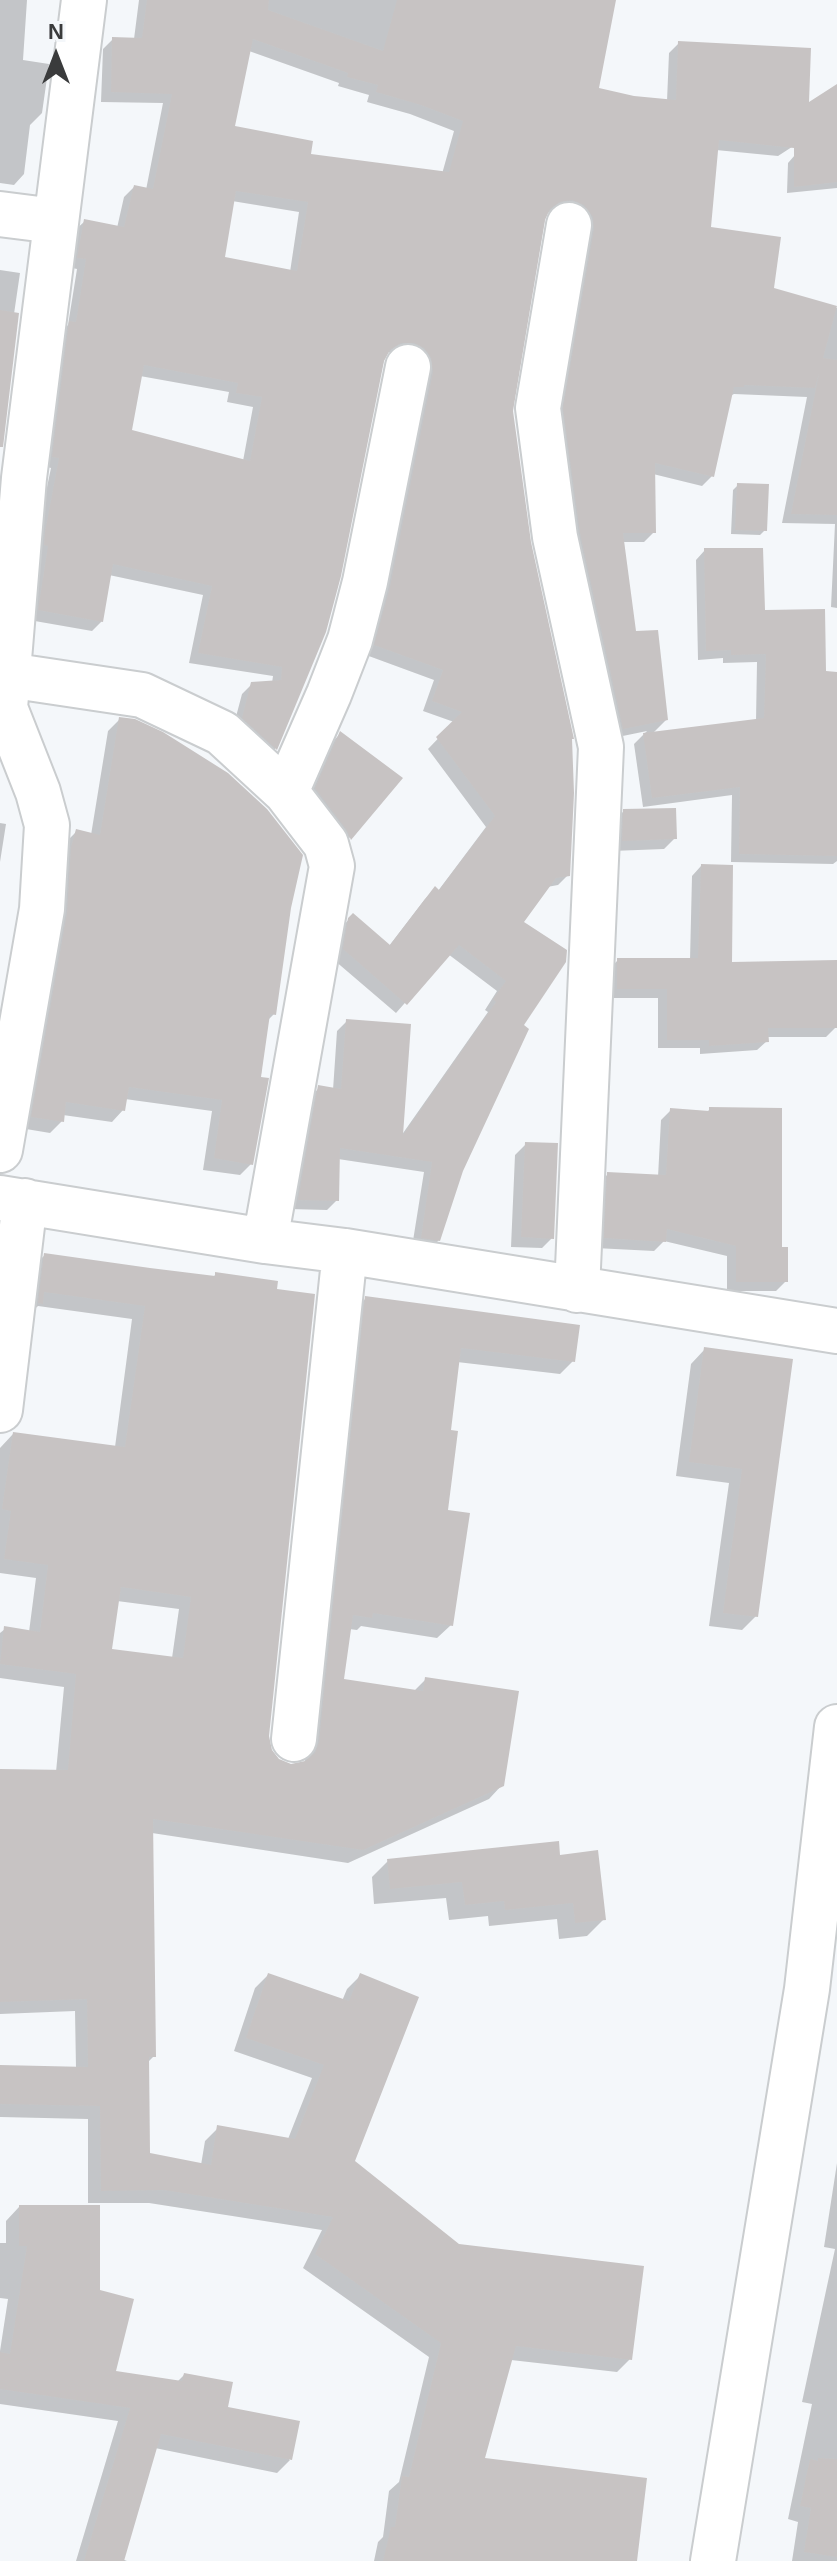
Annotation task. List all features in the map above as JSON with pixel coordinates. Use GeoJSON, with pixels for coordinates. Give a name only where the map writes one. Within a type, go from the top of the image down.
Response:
{"type":"FeatureCollection","features":[{"type":"Feature","properties":{"kind":"street"},"geometry":{"type":"LineString","coordinates":[[0,1150],[42,909],[47,825],[19,790],[5,708],[9,556],[24,478],[84,0]]}},
{"type":"Feature","properties":{"kind":"street"},"geometry":{"type":"LineString","coordinates":[[0,214],[55,221]]}},
{"type":"Feature","properties":{"kind":"street"},"geometry":{"type":"LineString","coordinates":[[569,225],[538,408],[555,537],[601,747],[577,1290]]}},
{"type":"Feature","properties":{"kind":"street"},"geometry":{"type":"LineString","coordinates":[[286,792],[350,640],[365,582],[408,367]]}},
{"type":"Feature","properties":{"kind":"street"},"geometry":{"type":"LineString","coordinates":[[8,675],[142,695],[222,733],[286,792],[326,844],[332,866],[265,1241]]}},
{"type":"Feature","properties":{"kind":"street"},"geometry":{"type":"LineString","coordinates":[[0,1410],[13,1200],[837,1331]]}},
{"type":"Feature","properties":{"kind":"street"},"geometry":{"type":"LineString","coordinates":[[294,1739],[345,1251]]}},
{"type":"Feature","properties":{"kind":"street"},"geometry":{"type":"LineString","coordinates":[[713,2561],[822,1996],[837,1727]]}},
{"type":"Feature","properties":{"kind":"building"},"geometry":{"type":"Polygon","coordinates":[[[147,0],[269,0],[268,10],[383,51],[397,0],[616,0],[599,88],[634,96],[676,100],[678,41],[811,48],[809,102],[837,84],[837,182],[794,187],[794,148],[719,140],[711,227],[781,237],[774,288],[837,306],[823,358],[837,360],[837,515],[791,514],[819,373],[815,388],[734,387],[714,477],[655,463],[656,533],[623,533],[636,631],[658,630],[668,720],[623,729],[580,533],[563,408],[594,229],[593,217],[584,205],[572,200],[560,202],[550,209],[545,220],[513,411],[531,542],[574,739],[574,793],[570,876],[556,878],[524,922],[567,950],[566,962],[524,1025],[529,1029],[463,1171],[440,1241],[421,1238],[432,1162],[340,1148],[339,1201],[298,1200],[318,1085],[341,1089],[346,1019],[411,1024],[403,1135],[496,1002],[493,999],[506,981],[459,945],[407,1005],[343,949],[348,918],[353,913],[390,945],[435,886],[439,890],[495,816],[436,737],[462,712],[432,701],[443,670],[374,645],[390,587],[433,372],[431,358],[424,348],[414,343],[401,343],[390,350],[384,361],[341,576],[326,632],[277,750],[242,718],[251,682],[281,680],[282,667],[198,653],[212,586],[113,564],[103,622],[38,610],[48,546],[44,545],[45,532],[59,458],[52,457],[69,321],[76,322],[86,259],[77,258],[84,219],[124,227],[134,185],[153,189],[172,94],[111,92],[112,37],[142,38],[147,0]],[[253,39],[235,126],[313,141],[311,154],[449,172],[463,121],[376,92],[378,85],[347,77],[348,73],[253,39]],[[236,191],[225,257],[297,271],[308,202],[236,191]],[[144,365],[132,430],[250,461],[262,397],[236,393],[238,383],[144,365]]]}},
{"type":"Feature","properties":{"kind":"building"},"geometry":{"type":"Polygon","coordinates":[[[0,310],[19,313],[3,447],[0,447],[0,310]]]}},
{"type":"Feature","properties":{"kind":"building"},"geometry":{"type":"Polygon","coordinates":[[[737,483],[769,484],[767,531],[735,530],[737,483]]]}},
{"type":"Feature","properties":{"kind":"building"},"geometry":{"type":"Polygon","coordinates":[[[704,548],[763,548],[765,610],[825,609],[826,671],[837,672],[837,856],[739,854],[740,787],[652,798],[643,733],[764,718],[766,654],[731,655],[731,650],[706,651],[704,548]]]}},
{"type":"Feature","properties":{"kind":"building"},"geometry":{"type":"Polygon","coordinates":[[[119,717],[135,719],[163,732],[228,773],[267,809],[303,855],[291,908],[276,1015],[270,1014],[261,1077],[269,1078],[253,1165],[214,1158],[222,1100],[129,1087],[125,1111],[66,1102],[64,1122],[31,1117],[67,913],[71,847],[76,829],[100,835],[119,717]]]}},
{"type":"Feature","properties":{"kind":"building"},"geometry":{"type":"Polygon","coordinates":[[[340,731],[403,778],[351,840],[315,788],[340,731]]]}},
{"type":"Feature","properties":{"kind":"building"},"geometry":{"type":"Polygon","coordinates":[[[676,808],[677,839],[622,841],[623,809],[676,808]]]}},
{"type":"Feature","properties":{"kind":"building"},"geometry":{"type":"Polygon","coordinates":[[[701,864],[733,865],[732,962],[837,960],[837,1028],[768,1028],[769,1042],[709,1046],[709,1040],[667,1040],[667,989],[617,989],[617,958],[698,958],[701,864]]]}},
{"type":"Feature","properties":{"kind":"building"},"geometry":{"type":"Polygon","coordinates":[[[709,1107],[782,1108],[782,1247],[788,1247],[788,1282],[736,1282],[736,1246],[667,1229],[666,1242],[604,1238],[607,1172],[666,1175],[670,1108],[709,1111],[709,1107]]]}},
{"type":"Feature","properties":{"kind":"building"},"geometry":{"type":"Polygon","coordinates":[[[525,1142],[558,1143],[554,1239],[521,1237],[525,1142]]]}},
{"type":"Feature","properties":{"kind":"building"},"geometry":{"type":"Polygon","coordinates":[[[44,1253],[215,1276],[215,1272],[278,1281],[277,1289],[315,1294],[269,1736],[272,1750],[279,1759],[291,1764],[305,1761],[315,1753],[319,1742],[365,1296],[580,1325],[575,1362],[461,1348],[451,1430],[458,1431],[448,1510],[470,1513],[453,1626],[373,1613],[372,1618],[353,1615],[344,1679],[423,1691],[425,1677],[519,1691],[504,1786],[363,1850],[153,1819],[156,2057],[149,2057],[150,2153],[211,2165],[217,2125],[295,2139],[324,2065],[246,2038],[268,1973],[349,2001],[360,1973],[419,1997],[355,2161],[459,2244],[644,2266],[632,2360],[516,2346],[485,2458],[647,2478],[637,2561],[383,2561],[391,2527],[395,2527],[402,2476],[409,2477],[441,2343],[315,2254],[333,2217],[164,2190],[101,2191],[100,2106],[0,2104],[0,2065],[88,2067],[87,1999],[0,2002],[0,1769],[68,1770],[76,1674],[0,1664],[4,1626],[40,1632],[48,1565],[4,1559],[11,1511],[2,1509],[13,1432],[125,1447],[145,1306],[44,1292],[43,1304],[38,1303],[44,1253]],[[121,1587],[112,1649],[183,1658],[191,1597],[121,1587]]]}},
{"type":"Feature","properties":{"kind":"building"},"geometry":{"type":"Polygon","coordinates":[[[704,1347],[793,1359],[758,1617],[723,1613],[742,1469],[689,1462],[704,1347]]]}},
{"type":"Feature","properties":{"kind":"building"},"geometry":{"type":"Polygon","coordinates":[[[559,1841],[560,1855],[598,1850],[606,1920],[575,1923],[573,1903],[505,1910],[504,1901],[465,1905],[462,1882],[390,1889],[387,1859],[559,1841]]]}},
{"type":"Feature","properties":{"kind":"building"},"geometry":{"type":"Polygon","coordinates":[[[19,2205],[100,2205],[100,2290],[134,2299],[116,2371],[182,2381],[184,2373],[233,2382],[228,2407],[300,2421],[292,2460],[161,2434],[124,2561],[84,2561],[130,2408],[0,2389],[0,2352],[10,2354],[27,2246],[19,2246],[19,2205]]]}},
{"type":"Feature","properties":{"kind":"building"},"geometry":{"type":"Polygon","coordinates":[[[818,2458],[837,2459],[837,2557],[804,2552],[811,2508],[800,2506],[810,2459],[818,2461],[818,2458]]]}}]}
